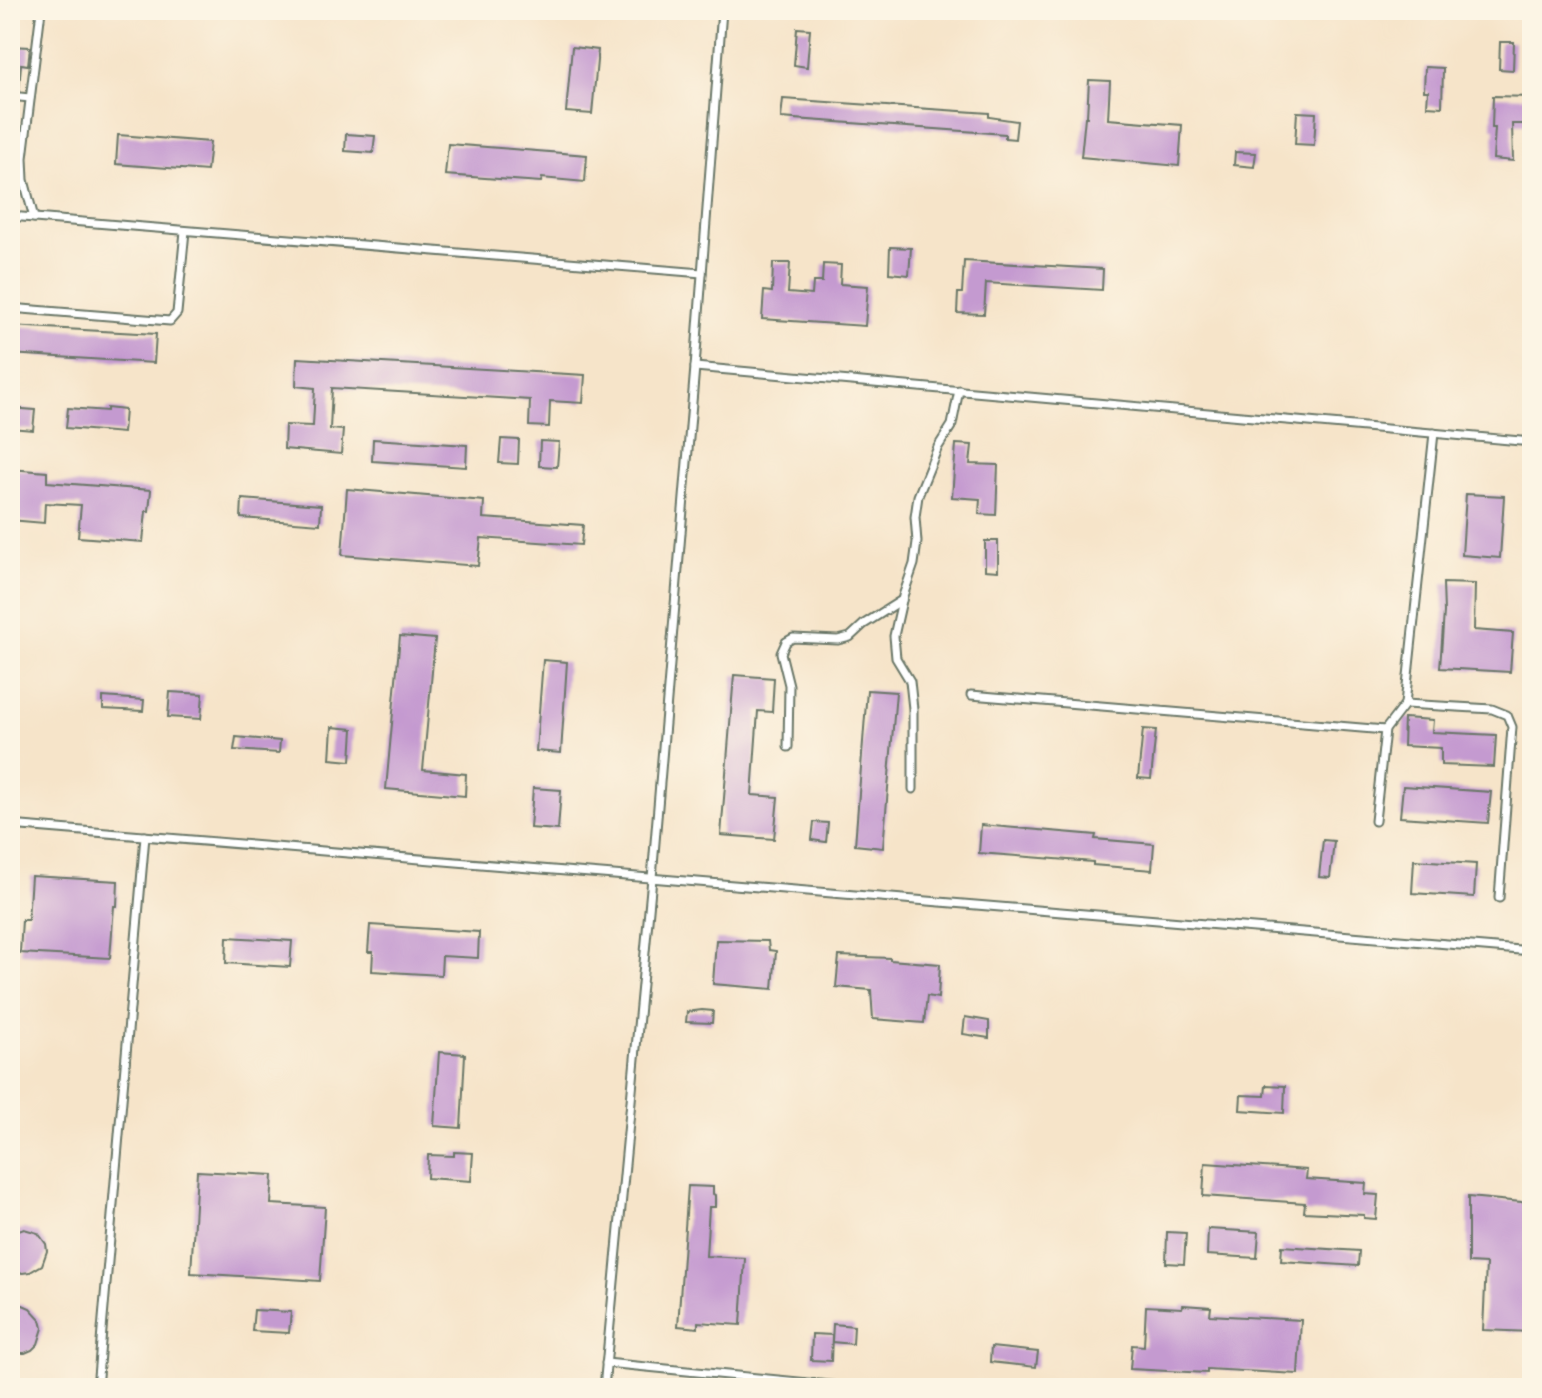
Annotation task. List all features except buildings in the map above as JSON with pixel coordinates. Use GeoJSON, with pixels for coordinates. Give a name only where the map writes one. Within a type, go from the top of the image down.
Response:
{"type":"FeatureCollection","features":[{"type":"Feature","properties":{"kind":"lane"},"geometry":{"type":"LineString","coordinates":[[34,218],[24,180],[23,158],[41,10]]}},
{"type":"Feature","properties":{"kind":"lane"},"geometry":{"type":"LineString","coordinates":[[604,1388],[652,878],[722,10]]}},
{"type":"Feature","properties":{"kind":"lane"},"geometry":{"type":"LineString","coordinates":[[10,96],[30,98]]}},
{"type":"Feature","properties":{"kind":"lane"},"geometry":{"type":"LineString","coordinates":[[10,216],[702,273]]}},
{"type":"Feature","properties":{"kind":"lane"},"geometry":{"type":"LineString","coordinates":[[10,308],[170,321],[177,313],[185,231]]}},
{"type":"Feature","properties":{"kind":"lane"},"geometry":{"type":"LineString","coordinates":[[695,367],[1532,442]]}},
{"type":"Feature","properties":{"kind":"lane"},"geometry":{"type":"LineString","coordinates":[[913,789],[910,681],[896,658],[894,636],[914,564],[918,496],[938,447],[952,425],[959,390]]}},
{"type":"Feature","properties":{"kind":"lane"},"geometry":{"type":"LineString","coordinates":[[1375,821],[1385,730],[1405,704],[1434,433]]}},
{"type":"Feature","properties":{"kind":"lane"},"geometry":{"type":"LineString","coordinates":[[788,747],[789,685],[781,653],[786,642],[793,638],[838,640],[850,637],[864,624],[902,600]]}},
{"type":"Feature","properties":{"kind":"lane"},"geometry":{"type":"LineString","coordinates":[[971,695],[1385,730]]}},
{"type":"Feature","properties":{"kind":"lane"},"geometry":{"type":"LineString","coordinates":[[1405,704],[1492,709],[1507,715],[1512,727],[1499,898]]}},
{"type":"Feature","properties":{"kind":"lane"},"geometry":{"type":"LineString","coordinates":[[10,825],[1532,951]]}},
{"type":"Feature","properties":{"kind":"lane"},"geometry":{"type":"LineString","coordinates":[[97,1388],[145,836]]}},
{"type":"Feature","properties":{"kind":"lane"},"geometry":{"type":"LineString","coordinates":[[606,1363],[860,1388]]}}]}
